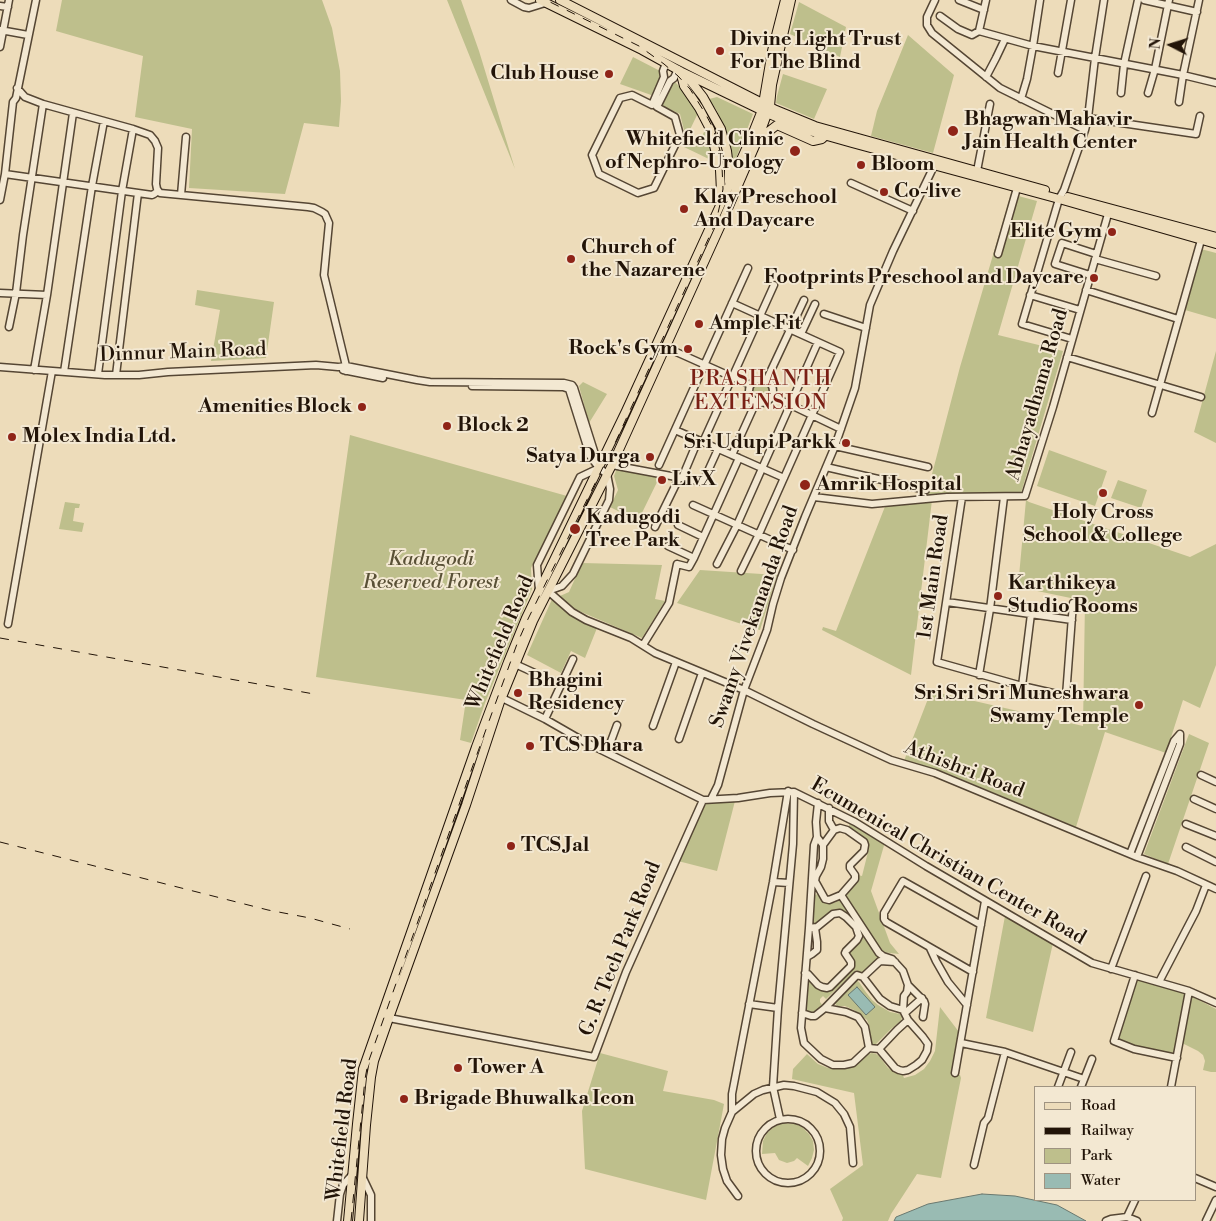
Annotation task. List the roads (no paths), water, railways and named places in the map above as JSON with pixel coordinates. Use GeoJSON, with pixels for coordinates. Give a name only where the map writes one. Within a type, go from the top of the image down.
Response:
{"type":"FeatureCollection","features":[{"type":"Feature","properties":{"kind":"main road"},"geometry":{"type":"LineString","coordinates":[[560,0],[806,130],[1017,188],[1060,197],[1216,238]]}},
{"type":"Feature","properties":{"kind":"main road"},"geometry":{"type":"LineString","coordinates":[[766,108],[772,51],[785,0]]}},
{"type":"Feature","properties":{"kind":"main road"},"geometry":{"type":"LineString","coordinates":[[766,108],[791,0]]}},
{"type":"Feature","properties":{"kind":"main road"},"geometry":{"type":"LineString","coordinates":[[543,1],[680,71],[766,108],[815,126],[977,171],[1108,214],[1216,244]]}},
{"type":"Feature","properties":{"kind":"main road"},"geometry":{"type":"LineString","coordinates":[[680,71],[703,97],[721,129],[729,168],[728,189]]}},
{"type":"Feature","properties":{"kind":"main road"},"geometry":{"type":"LineString","coordinates":[[680,71],[684,86],[710,129],[716,148],[720,170],[720,192],[716,214]]}},
{"type":"Feature","properties":{"kind":"main road","name":"Whitefield Road"},"geometry":{"type":"LineString","coordinates":[[348,1221],[366,1059],[495,695],[514,646],[539,592],[758,139],[766,108]]}},
{"type":"Feature","properties":{"kind":"main road","name":"Whitefield Road"},"geometry":{"type":"LineString","coordinates":[[697,267],[716,214],[766,108]]}},
{"type":"Feature","properties":{"kind":"main road"},"geometry":{"type":"LineString","coordinates":[[758,139],[777,125],[812,141],[817,141],[825,136]]}},
{"type":"Feature","properties":{"kind":"main road"},"geometry":{"type":"LineString","coordinates":[[895,152],[924,160],[931,165]]}},
{"type":"Feature","properties":{"kind":"main road","name":"Whitefield Road"},"geometry":{"type":"LineString","coordinates":[[359,1221],[372,1071],[389,1018],[515,664],[548,591],[612,465],[666,347],[692,277]]}},
{"type":"Feature","properties":{"kind":"street"},"geometry":{"type":"LineString","coordinates":[[0,47],[9,0]]}},
{"type":"Feature","properties":{"kind":"street"},"geometry":{"type":"LineString","coordinates":[[0,200],[5,174],[13,102],[16,98],[36,0]]}},
{"type":"Feature","properties":{"kind":"street"},"geometry":{"type":"LineString","coordinates":[[511,0],[529,8],[543,1]]}},
{"type":"Feature","properties":{"kind":"street"},"geometry":{"type":"LineString","coordinates":[[935,0],[927,17],[929,29],[932,33],[1000,88],[1085,130]]}},
{"type":"Feature","properties":{"kind":"street"},"geometry":{"type":"LineString","coordinates":[[959,0],[984,10]]}},
{"type":"Feature","properties":{"kind":"street"},"geometry":{"type":"LineString","coordinates":[[979,31],[986,0]]}},
{"type":"Feature","properties":{"kind":"street"},"geometry":{"type":"LineString","coordinates":[[1021,99],[1033,46],[1040,0]]}},
{"type":"Feature","properties":{"kind":"street"},"geometry":{"type":"LineString","coordinates":[[1058,73],[1071,0]]}},
{"type":"Feature","properties":{"kind":"street"},"geometry":{"type":"LineString","coordinates":[[1072,339],[1022,324],[1060,197],[1085,130],[1104,0]]}},
{"type":"Feature","properties":{"kind":"street"},"geometry":{"type":"LineString","coordinates":[[1121,93],[1124,64],[1138,0]]}},
{"type":"Feature","properties":{"kind":"street"},"geometry":{"type":"LineString","coordinates":[[1144,0],[1169,2],[1196,12]]}},
{"type":"Feature","properties":{"kind":"street"},"geometry":{"type":"LineString","coordinates":[[1179,102],[1199,0]]}},
{"type":"Feature","properties":{"kind":"street"},"geometry":{"type":"LineString","coordinates":[[1148,93],[1169,2]]}},
{"type":"Feature","properties":{"kind":"street"},"geometry":{"type":"LineString","coordinates":[[0,6],[8,7]]}},
{"type":"Feature","properties":{"kind":"street"},"geometry":{"type":"LineString","coordinates":[[940,16],[963,32],[972,35],[979,31],[1033,46],[1216,82]]}},
{"type":"Feature","properties":{"kind":"street"},"geometry":{"type":"LineString","coordinates":[[2,30],[28,35]]}},
{"type":"Feature","properties":{"kind":"street"},"geometry":{"type":"LineString","coordinates":[[986,77],[1005,39]]}},
{"type":"Feature","properties":{"kind":"street"},"geometry":{"type":"LineString","coordinates":[[666,63],[663,71],[667,79]]}},
{"type":"Feature","properties":{"kind":"street"},"geometry":{"type":"LineString","coordinates":[[667,79],[674,78],[680,71]]}},
{"type":"Feature","properties":{"kind":"street"},"geometry":{"type":"LineString","coordinates":[[655,106],[667,79]]}},
{"type":"Feature","properties":{"kind":"street"},"geometry":{"type":"LineString","coordinates":[[18,88],[25,97],[43,104],[133,129],[150,136],[157,144],[156,184],[158,191]]}},
{"type":"Feature","properties":{"kind":"street"},"geometry":{"type":"LineString","coordinates":[[632,95],[655,106],[675,117],[680,135],[654,188],[638,193],[599,174],[592,155],[620,98],[632,95]]}},
{"type":"Feature","properties":{"kind":"street"},"geometry":{"type":"LineString","coordinates":[[9,327],[16,293],[43,104]]}},
{"type":"Feature","properties":{"kind":"street"},"geometry":{"type":"LineString","coordinates":[[977,171],[990,104]]}},
{"type":"Feature","properties":{"kind":"street"},"geometry":{"type":"LineString","coordinates":[[34,370],[47,295],[73,113]]}},
{"type":"Feature","properties":{"kind":"street"},"geometry":{"type":"LineString","coordinates":[[1088,118],[1196,134],[1200,116]]}},
{"type":"Feature","properties":{"kind":"street"},"geometry":{"type":"LineString","coordinates":[[64,372],[92,186],[104,121]]}},
{"type":"Feature","properties":{"kind":"street"},"geometry":{"type":"LineString","coordinates":[[98,374],[122,191],[133,129]]}},
{"type":"Feature","properties":{"kind":"street"},"geometry":{"type":"LineString","coordinates":[[180,195],[186,137]]}},
{"type":"Feature","properties":{"kind":"street"},"geometry":{"type":"LineString","coordinates":[[0,143],[8,144]]}},
{"type":"Feature","properties":{"kind":"street","name":"Swamy Vivekananda Road"},"geometry":{"type":"LineString","coordinates":[[711,799],[718,785],[744,690],[767,630],[781,578],[835,446],[855,388],[870,305],[893,251],[913,211],[931,165]]}},
{"type":"Feature","properties":{"kind":"street"},"geometry":{"type":"LineString","coordinates":[[5,174],[138,193],[154,194],[158,191]]}},
{"type":"Feature","properties":{"kind":"street"},"geometry":{"type":"LineString","coordinates":[[851,183],[913,211]]}},
{"type":"Feature","properties":{"kind":"street"},"geometry":{"type":"LineString","coordinates":[[998,254],[1017,188]]}},
{"type":"Feature","properties":{"kind":"street"},"geometry":{"type":"LineString","coordinates":[[158,191],[180,195],[308,207],[319,209],[325,214],[329,228],[324,276],[346,368]]}},
{"type":"Feature","properties":{"kind":"street"},"geometry":{"type":"LineString","coordinates":[[116,375],[138,193]]}},
{"type":"Feature","properties":{"kind":"street","name":"Abhayadhama Road"},"geometry":{"type":"LineString","coordinates":[[814,497],[872,504],[962,497],[1025,496],[1108,214]]}},
{"type":"Feature","properties":{"kind":"street"},"geometry":{"type":"LineString","coordinates":[[1152,413],[1201,240]]}},
{"type":"Feature","properties":{"kind":"street"},"geometry":{"type":"LineString","coordinates":[[1090,274],[1055,264],[1062,243],[1156,276]]}},
{"type":"Feature","properties":{"kind":"street"},"geometry":{"type":"LineString","coordinates":[[658,465],[748,268]]}},
{"type":"Feature","properties":{"kind":"street"},"geometry":{"type":"LineString","coordinates":[[655,527],[732,377],[774,285]]}},
{"type":"Feature","properties":{"kind":"street"},"geometry":{"type":"LineString","coordinates":[[1086,290],[1178,318]]}},
{"type":"Feature","properties":{"kind":"street"},"geometry":{"type":"LineString","coordinates":[[0,292],[47,295]]}},
{"type":"Feature","properties":{"kind":"street"},"geometry":{"type":"LineString","coordinates":[[1030,295],[1080,310]]}},
{"type":"Feature","properties":{"kind":"street"},"geometry":{"type":"LineString","coordinates":[[767,380],[804,300]]}},
{"type":"Feature","properties":{"kind":"street"},"geometry":{"type":"LineString","coordinates":[[732,303],[840,352],[741,571]]}},
{"type":"Feature","properties":{"kind":"street"},"geometry":{"type":"LineString","coordinates":[[801,334],[815,304]]}},
{"type":"Feature","properties":{"kind":"street"},"geometry":{"type":"LineString","coordinates":[[824,314],[866,328]]}},
{"type":"Feature","properties":{"kind":"street"},"geometry":{"type":"LineString","coordinates":[[718,564],[818,342]]}},
{"type":"Feature","properties":{"kind":"street"},"geometry":{"type":"LineString","coordinates":[[666,347],[750,386]]}},
{"type":"Feature","properties":{"kind":"street"},"geometry":{"type":"LineString","coordinates":[[1067,357],[1201,397]]}},
{"type":"Feature","properties":{"kind":"street","name":"Dinnur Main Road"},"geometry":{"type":"LineString","coordinates":[[0,367],[116,375],[146,375],[305,364],[346,368],[430,386],[567,388],[572,394],[590,456],[599,468]]}},
{"type":"Feature","properties":{"kind":"street"},"geometry":{"type":"LineString","coordinates":[[8,624],[52,371]]}},
{"type":"Feature","properties":{"kind":"street"},"geometry":{"type":"LineString","coordinates":[[758,379],[767,380],[772,384],[772,396],[765,402],[756,402],[750,395],[750,386],[753,381],[758,379]]}},
{"type":"Feature","properties":{"kind":"street"},"geometry":{"type":"LineString","coordinates":[[772,396],[841,429]]}},
{"type":"Feature","properties":{"kind":"street"},"geometry":{"type":"LineString","coordinates":[[732,455],[756,402]]}},
{"type":"Feature","properties":{"kind":"street"},"geometry":{"type":"LineString","coordinates":[[675,430],[784,478]]}},
{"type":"Feature","properties":{"kind":"street"},"geometry":{"type":"LineString","coordinates":[[835,446],[928,467]]}},
{"type":"Feature","properties":{"kind":"street"},"geometry":{"type":"LineString","coordinates":[[612,465],[703,482],[718,449]]}},
{"type":"Feature","properties":{"kind":"street"},"geometry":{"type":"LineString","coordinates":[[643,645],[669,603],[677,564],[689,567],[739,458]]}},
{"type":"Feature","properties":{"kind":"street"},"geometry":{"type":"LineString","coordinates":[[826,467],[926,490]]}},
{"type":"Feature","properties":{"kind":"street"},"geometry":{"type":"LineString","coordinates":[[539,592],[537,565],[580,477],[599,468],[607,474],[610,489],[609,500],[573,574],[562,586],[548,591]]}},
{"type":"Feature","properties":{"kind":"street","name":"1st Main Road"},"geometry":{"type":"LineString","coordinates":[[962,497],[938,662],[979,675]]}},
{"type":"Feature","properties":{"kind":"street"},"geometry":{"type":"LineString","coordinates":[[1004,497],[990,609],[979,675],[1066,696],[1073,603]]}},
{"type":"Feature","properties":{"kind":"street"},"geometry":{"type":"LineString","coordinates":[[693,505],[792,550]]}},
{"type":"Feature","properties":{"kind":"street"},"geometry":{"type":"LineString","coordinates":[[678,525],[703,537]]}},
{"type":"Feature","properties":{"kind":"street"},"geometry":{"type":"LineString","coordinates":[[668,546],[694,558]]}},
{"type":"Feature","properties":{"kind":"street","name":"Athishri Road"},"geometry":{"type":"LineString","coordinates":[[548,591],[572,612],[586,620],[630,638],[655,653],[744,690],[891,760],[935,773],[1137,857],[1177,871],[1216,889]]}},
{"type":"Feature","properties":{"kind":"street"},"geometry":{"type":"LineString","coordinates":[[947,602],[1072,620]]}},
{"type":"Feature","properties":{"kind":"street"},"geometry":{"type":"LineString","coordinates":[[1022,686],[1031,614]]}},
{"type":"Feature","properties":{"kind":"street"},"geometry":{"type":"LineString","coordinates":[[545,719],[573,659]]}},
{"type":"Feature","properties":{"kind":"street"},"geometry":{"type":"LineString","coordinates":[[653,726],[676,662]]}},
{"type":"Feature","properties":{"kind":"street"},"geometry":{"type":"LineString","coordinates":[[515,664],[561,685]]}},
{"type":"Feature","properties":{"kind":"street"},"geometry":{"type":"LineString","coordinates":[[679,739],[702,673]]}},
{"type":"Feature","properties":{"kind":"street"},"geometry":{"type":"LineString","coordinates":[[502,698],[703,800]]}},
{"type":"Feature","properties":{"kind":"street"},"geometry":{"type":"LineString","coordinates":[[607,752],[617,726]]}},
{"type":"Feature","properties":{"kind":"street"},"geometry":{"type":"LineString","coordinates":[[1130,854],[1174,741],[1180,734],[1180,744],[1137,857]]}},
{"type":"Feature","properties":{"kind":"street"},"geometry":{"type":"LineString","coordinates":[[1202,774],[1215,780]]}},
{"type":"Feature","properties":{"kind":"street"},"geometry":{"type":"LineString","coordinates":[[738,1196],[727,1181],[723,1169],[721,1155],[722,1139],[732,1112],[732,1094],[791,792]]}},
{"type":"Feature","properties":{"kind":"street"},"geometry":{"type":"LineString","coordinates":[[780,1119],[773,1087],[793,844],[791,792]]}},
{"type":"Feature","properties":{"kind":"street","name":"Ecumenical Christian Center Road"},"geometry":{"type":"LineString","coordinates":[[703,800],[791,792],[829,808],[855,822],[926,866],[1092,963],[1189,990],[1216,1003]]}},
{"type":"Feature","properties":{"kind":"street"},"geometry":{"type":"LineString","coordinates":[[1194,799],[1216,809]]}},
{"type":"Feature","properties":{"kind":"street","name":"G. R. Tech Park Road"},"geometry":{"type":"LineString","coordinates":[[389,1018],[594,1057],[626,972],[703,800]]}},
{"type":"Feature","properties":{"kind":"street"},"geometry":{"type":"LineString","coordinates":[[818,803],[817,837],[814,844],[812,928],[806,957],[801,1028],[804,1043],[820,1059],[833,1065],[853,1063],[869,1048],[879,1049],[895,1068],[904,1071],[908,1070],[922,1060],[927,1051],[928,1044],[908,1020],[904,1011],[904,996]]}},
{"type":"Feature","properties":{"kind":"street"},"geometry":{"type":"LineString","coordinates":[[829,808],[829,820],[834,830]]}},
{"type":"Feature","properties":{"kind":"street"},"geometry":{"type":"LineString","coordinates":[[816,822],[829,820]]}},
{"type":"Feature","properties":{"kind":"street"},"geometry":{"type":"LineString","coordinates":[[1186,824],[1216,836]]}},
{"type":"Feature","properties":{"kind":"street"},"geometry":{"type":"LineString","coordinates":[[840,828],[847,830],[864,842],[865,845],[864,851],[850,864],[855,879],[841,895],[832,900],[827,900],[815,878],[823,859],[823,845],[834,830],[840,828]]}},
{"type":"Feature","properties":{"kind":"street"},"geometry":{"type":"LineString","coordinates":[[817,837],[823,845]]}},
{"type":"Feature","properties":{"kind":"street"},"geometry":{"type":"LineString","coordinates":[[1186,847],[1216,862]]}},
{"type":"Feature","properties":{"kind":"street"},"geometry":{"type":"LineString","coordinates":[[1112,969],[1146,876]]}},
{"type":"Feature","properties":{"kind":"street"},"geometry":{"type":"LineString","coordinates":[[973,972],[886,922],[884,913],[903,881],[981,925]]}},
{"type":"Feature","properties":{"kind":"street"},"geometry":{"type":"LineString","coordinates":[[773,882],[789,883]]}},
{"type":"Feature","properties":{"kind":"street"},"geometry":{"type":"LineString","coordinates":[[1159,982],[1196,911],[1206,885]]}},
{"type":"Feature","properties":{"kind":"street"},"geometry":{"type":"LineString","coordinates":[[841,895],[879,953],[895,962],[902,971],[908,985],[922,998],[925,1004],[923,1017]]}},
{"type":"Feature","properties":{"kind":"street"},"geometry":{"type":"LineString","coordinates":[[955,1073],[985,901]]}},
{"type":"Feature","properties":{"kind":"street"},"geometry":{"type":"LineString","coordinates":[[812,928],[819,926],[833,914],[840,913],[856,927],[859,936]]}},
{"type":"Feature","properties":{"kind":"street"},"geometry":{"type":"LineString","coordinates":[[806,957],[815,953],[818,947],[812,928]]}},
{"type":"Feature","properties":{"kind":"street"},"geometry":{"type":"LineString","coordinates":[[805,973],[822,988],[830,986],[851,966],[852,962],[845,953],[865,931]]}},
{"type":"Feature","properties":{"kind":"street"},"geometry":{"type":"LineString","coordinates":[[930,948],[948,982],[967,1005]]}},
{"type":"Feature","properties":{"kind":"street"},"geometry":{"type":"LineString","coordinates":[[863,977],[880,961],[895,962]]}},
{"type":"Feature","properties":{"kind":"street"},"geometry":{"type":"LineString","coordinates":[[801,1028],[855,977],[860,975],[880,1000],[904,1011]]}},
{"type":"Feature","properties":{"kind":"street"},"geometry":{"type":"LineString","coordinates":[[1135,975],[1114,1041],[1134,1049],[1177,1058]]}},
{"type":"Feature","properties":{"kind":"street"},"geometry":{"type":"LineString","coordinates":[[890,1006],[904,996],[908,985]]}},
{"type":"Feature","properties":{"kind":"street"},"geometry":{"type":"LineString","coordinates":[[1171,1086],[1189,990]]}},
{"type":"Feature","properties":{"kind":"street"},"geometry":{"type":"LineString","coordinates":[[904,1011],[922,998]]}},
{"type":"Feature","properties":{"kind":"street"},"geometry":{"type":"LineString","coordinates":[[749,1004],[778,1008]]}},
{"type":"Feature","properties":{"kind":"street"},"geometry":{"type":"LineString","coordinates":[[824,1008],[846,1012],[858,1017],[865,1027],[869,1048]]}},
{"type":"Feature","properties":{"kind":"street"},"geometry":{"type":"LineString","coordinates":[[802,1012],[815,1016]]}},
{"type":"Feature","properties":{"kind":"street"},"geometry":{"type":"LineString","coordinates":[[879,1049],[908,1020]]}},
{"type":"Feature","properties":{"kind":"street"},"geometry":{"type":"LineString","coordinates":[[960,1043],[1005,1052],[1084,1079]]}},
{"type":"Feature","properties":{"kind":"street"},"geometry":{"type":"LineString","coordinates":[[974,1166],[984,1123],[988,1118],[1005,1052]]}},
{"type":"Feature","properties":{"kind":"street"},"geometry":{"type":"LineString","coordinates":[[1058,1086],[1072,1052]]}},
{"type":"Feature","properties":{"kind":"street"},"geometry":{"type":"LineString","coordinates":[[1081,1086],[1092,1059]]}},
{"type":"Feature","properties":{"kind":"street"},"geometry":{"type":"LineString","coordinates":[[732,1112],[754,1094],[773,1087],[784,1085],[817,1092],[835,1103],[844,1114],[850,1127],[853,1163]]}},
{"type":"Feature","properties":{"kind":"street"},"geometry":{"type":"LineString","coordinates":[[790,1118],[800,1121],[815,1133],[819,1142],[820,1152],[814,1170],[798,1182],[778,1182],[768,1177],[761,1169],[757,1160],[758,1139],[763,1130],[780,1119],[790,1118]]}},
{"type":"Feature","properties":{"kind":"street","name":"Whitefield Road"},"geometry":{"type":"LineString","coordinates":[[362,1175],[371,1195],[371,1221]]}},
{"type":"Feature","properties":{"kind":"street"},"geometry":{"type":"LineString","coordinates":[[338,1221],[343,1185],[352,1176]]}},
{"type":"Feature","properties":{"kind":"street"},"geometry":{"type":"LineString","coordinates":[[1196,1178],[1216,1187]]}},
{"type":"Feature","properties":{"kind":"street"},"geometry":{"type":"LineString","coordinates":[[1206,1221],[1216,1200]]}},
{"type":"Feature","properties":{"kind":"street"},"geometry":{"type":"LineString","coordinates":[[1127,1217],[1135,1201]]}},
{"type":"Feature","properties":{"kind":"street"},"geometry":{"type":"LineString","coordinates":[[1106,1221],[1118,1217],[1127,1217],[1137,1221]]}},
{"type":"Feature","properties":{"kind":"water"},"geometry":{"type":"Polygon","coordinates":[[[857,987],[875,1007],[866,1015],[848,995],[857,987]]]}},
{"type":"Feature","properties":{"kind":"water"},"geometry":{"type":"Polygon","coordinates":[[[982,1194],[1015,1196],[1057,1205],[1086,1221],[894,1221],[896,1217],[928,1204],[982,1194]]]}},
{"type":"Feature","properties":{"kind":"railway"},"geometry":{"type":"LineString","coordinates":[[351,1221],[368,1063],[472,768],[517,644],[616,441],[716,222],[723,189],[722,166],[713,128],[690,89],[678,76],[639,46],[546,0]]}},
{"type":"Feature","properties":{"kind":"railway"},"geometry":{"type":"LineString","coordinates":[[0,638],[314,694]]}},
{"type":"Feature","properties":{"kind":"railway"},"geometry":{"type":"LineString","coordinates":[[0,842],[350,929]]}},
{"type":"Feature","properties":{"kind":"place","name":"Divine Light Trust For The Blind"},"geometry":{"type":"Point","coordinates":[720,51]}},
{"type":"Feature","properties":{"kind":"place","name":"Club House"},"geometry":{"type":"Point","coordinates":[609,74]}},
{"type":"Feature","properties":{"kind":"place","name":"Bhagwan Mahavir Jain Health Center"},"geometry":{"type":"Point","coordinates":[953,131]}},
{"type":"Feature","properties":{"kind":"place","name":"Whitefield Clinic of Nephro-Urology"},"geometry":{"type":"Point","coordinates":[795,151]}},
{"type":"Feature","properties":{"kind":"place","name":"Bloom"},"geometry":{"type":"Point","coordinates":[861,165]}},
{"type":"Feature","properties":{"kind":"place","name":"Co-live"},"geometry":{"type":"Point","coordinates":[884,192]}},
{"type":"Feature","properties":{"kind":"place","name":"Klay Preschool And Daycare"},"geometry":{"type":"Point","coordinates":[684,209]}},
{"type":"Feature","properties":{"kind":"place","name":"Elite Gym"},"geometry":{"type":"Point","coordinates":[1112,232]}},
{"type":"Feature","properties":{"kind":"place","name":"Church of the Nazarene"},"geometry":{"type":"Point","coordinates":[571,259]}},
{"type":"Feature","properties":{"kind":"place","name":"Footprints Preschool and Daycare"},"geometry":{"type":"Point","coordinates":[1094,278]}},
{"type":"Feature","properties":{"kind":"place","name":"Ample Fit"},"geometry":{"type":"Point","coordinates":[699,324]}},
{"type":"Feature","properties":{"kind":"place","name":"Rock's Gym"},"geometry":{"type":"Point","coordinates":[688,349]}},
{"type":"Feature","properties":{"kind":"place","name":"Amenities Block"},"geometry":{"type":"Point","coordinates":[362,407]}},
{"type":"Feature","properties":{"kind":"place","name":"Block 2"},"geometry":{"type":"Point","coordinates":[447,426]}},
{"type":"Feature","properties":{"kind":"place","name":"Molex India Ltd."},"geometry":{"type":"Point","coordinates":[12,437]}},
{"type":"Feature","properties":{"kind":"place","name":"Sri Udupi Parkk"},"geometry":{"type":"Point","coordinates":[846,443]}},
{"type":"Feature","properties":{"kind":"place","name":"Satya Durga"},"geometry":{"type":"Point","coordinates":[650,457]}},
{"type":"Feature","properties":{"kind":"place","name":"LivX"},"geometry":{"type":"Point","coordinates":[662,480]}},
{"type":"Feature","properties":{"kind":"place","name":"Amrik Hospital"},"geometry":{"type":"Point","coordinates":[805,485]}},
{"type":"Feature","properties":{"kind":"place","name":"Holy Cross School & College"},"geometry":{"type":"Point","coordinates":[1103,493]}},
{"type":"Feature","properties":{"kind":"place","name":"Kadugodi Tree Park"},"geometry":{"type":"Point","coordinates":[575,529]}},
{"type":"Feature","properties":{"kind":"place","name":"Karthikeya Studio Rooms"},"geometry":{"type":"Point","coordinates":[998,596]}},
{"type":"Feature","properties":{"kind":"place","name":"Bhagini Residency"},"geometry":{"type":"Point","coordinates":[518,693]}},
{"type":"Feature","properties":{"kind":"place","name":"Sri Sri Sri Muneshwara Swamy Temple"},"geometry":{"type":"Point","coordinates":[1139,705]}},
{"type":"Feature","properties":{"kind":"place","name":"TCS Dhara"},"geometry":{"type":"Point","coordinates":[530,746]}},
{"type":"Feature","properties":{"kind":"place","name":"TCS Jal"},"geometry":{"type":"Point","coordinates":[511,846]}},
{"type":"Feature","properties":{"kind":"place","name":"Tower A"},"geometry":{"type":"Point","coordinates":[458,1068]}},
{"type":"Feature","properties":{"kind":"place","name":"Brigade Bhuwalka Icon"},"geometry":{"type":"Point","coordinates":[404,1099]}},
{"type":"Feature","properties":{"kind":"district","name":"PRASHANTH EXTENSION"},"geometry":{"type":"Point","coordinates":[761,392]}},
{"type":"Feature","properties":{"kind":"park label","name":"Kadugodi Reserved Forest"},"geometry":{"type":"Point","coordinates":[431,572]}}]}
